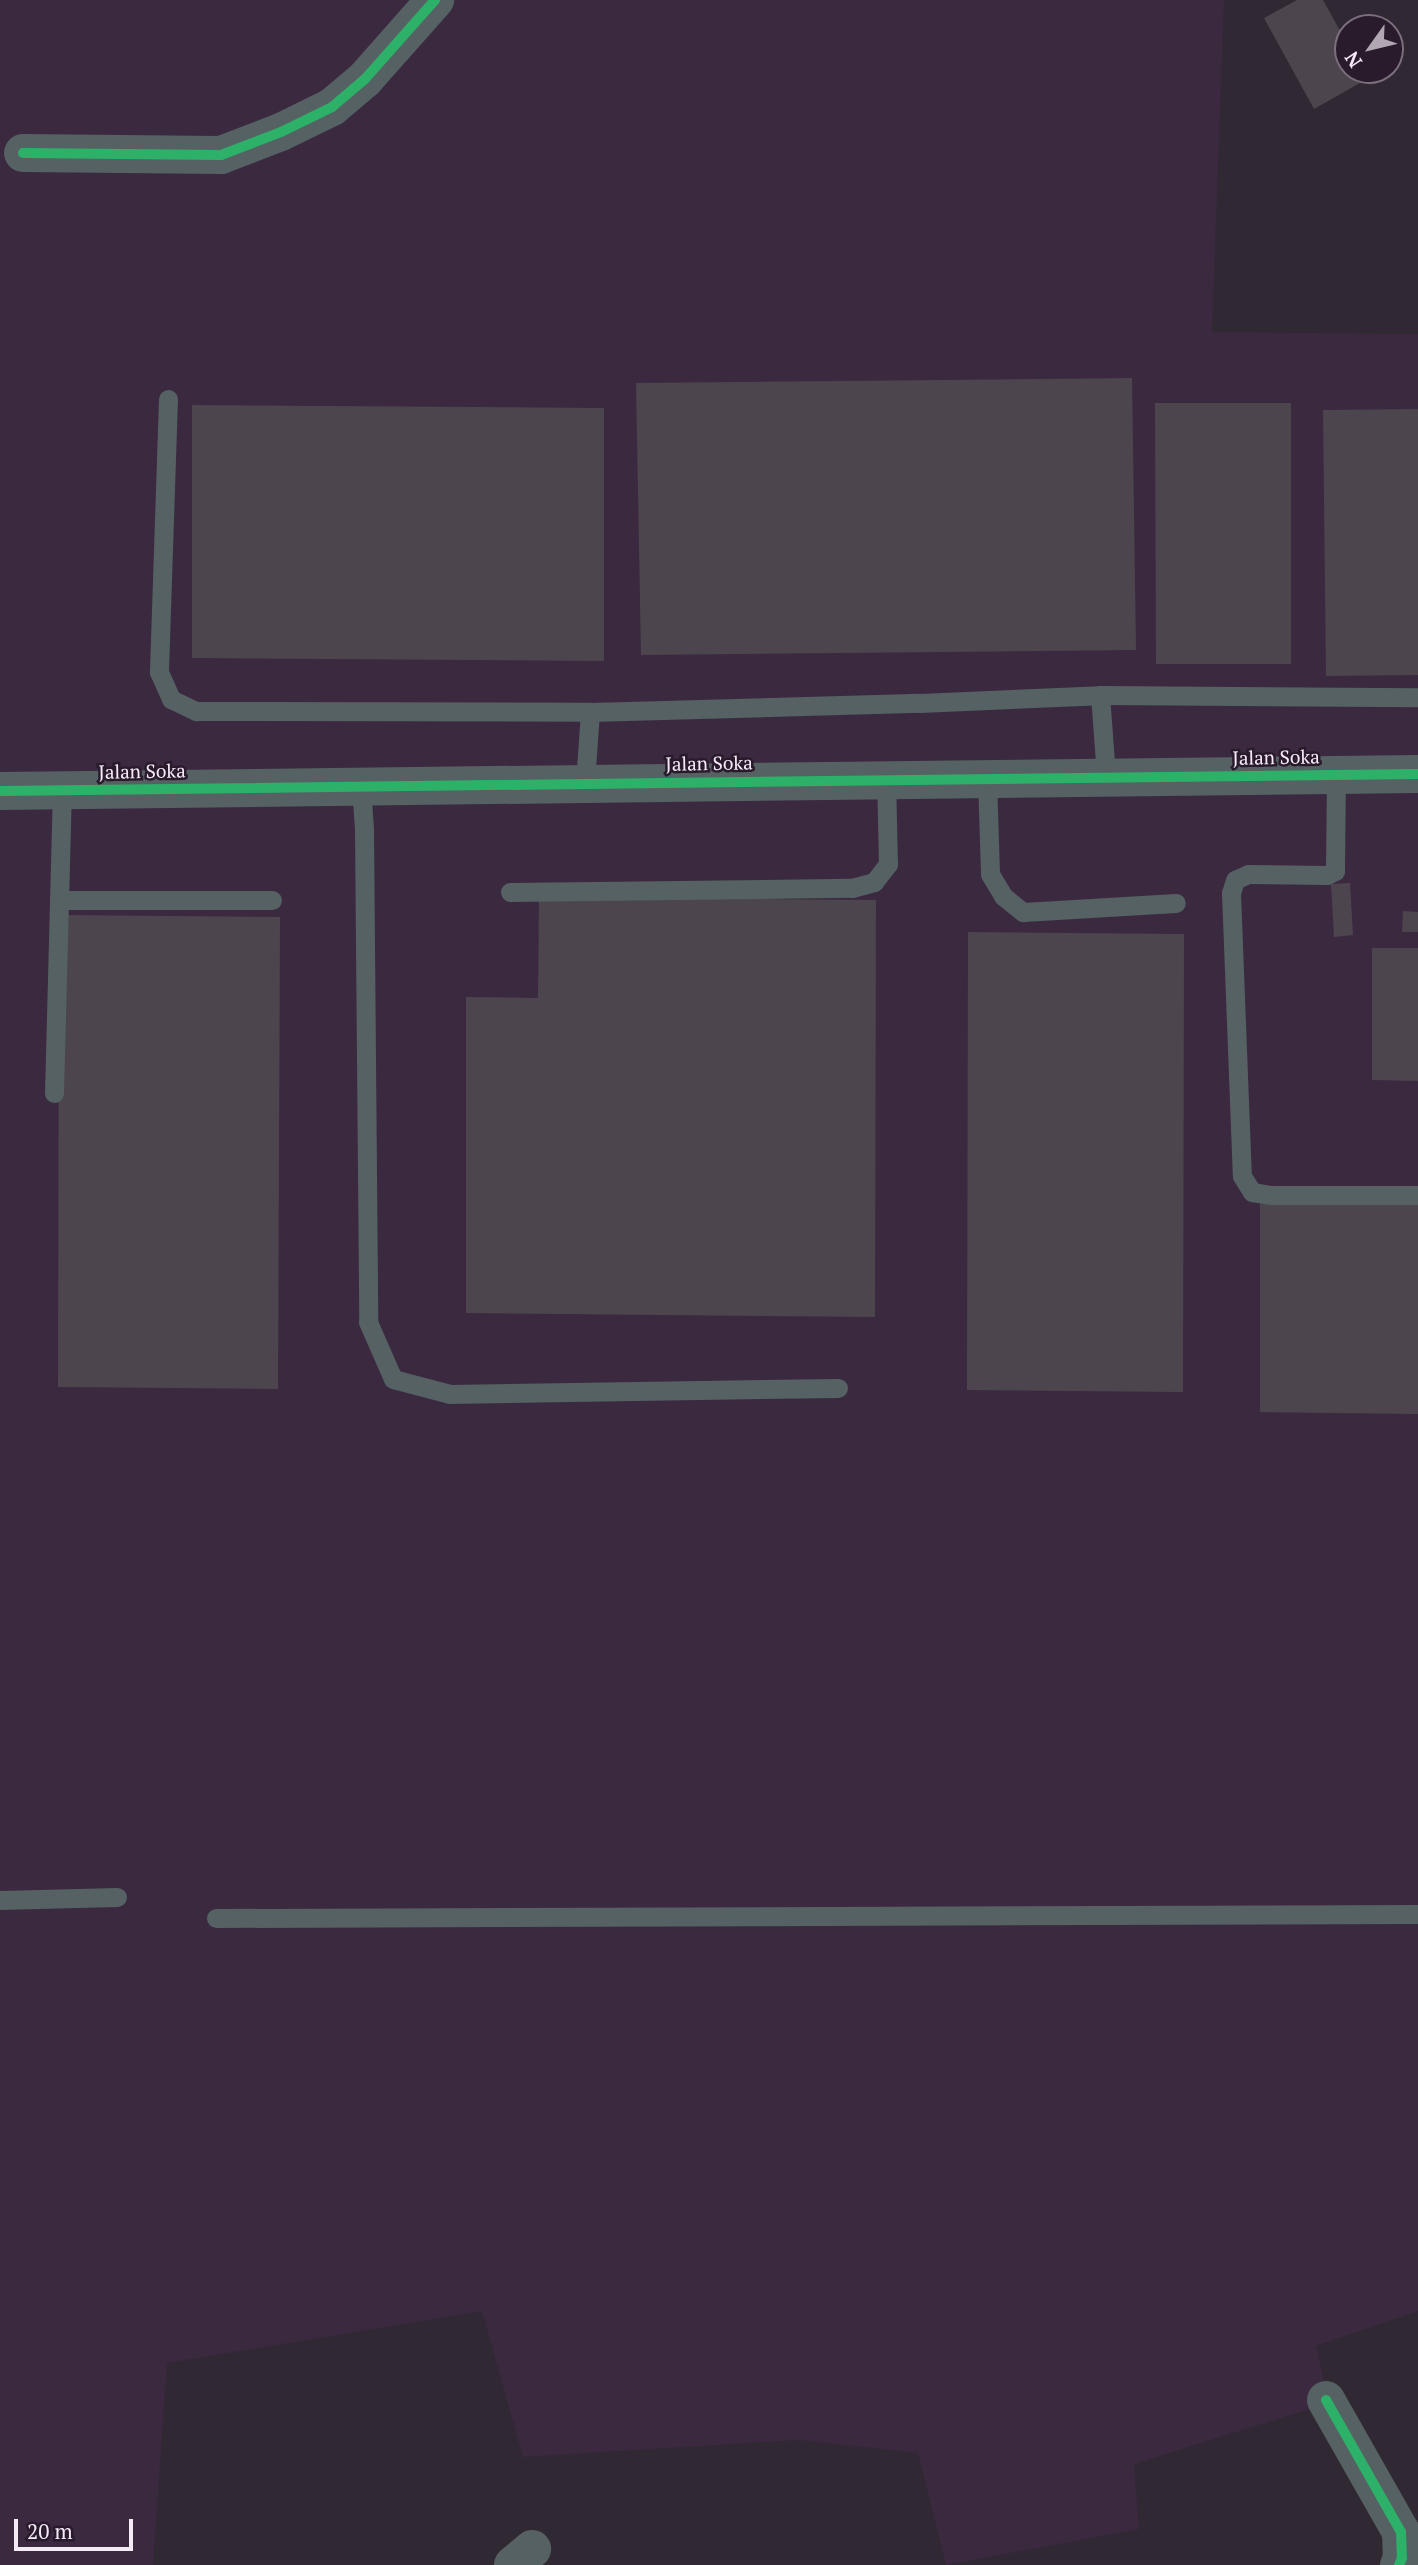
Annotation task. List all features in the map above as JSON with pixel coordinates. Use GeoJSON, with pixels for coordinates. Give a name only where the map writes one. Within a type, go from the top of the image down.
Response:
{"type":"FeatureCollection","features":[{"type":"Feature","properties":{"kind":"street"},"geometry":{"type":"LineString","coordinates":[[23,153],[221,155],[281,132],[332,107],[365,79],[435,0]]}},
{"type":"Feature","properties":{"kind":"street","name":"Jalan Soka"},"geometry":{"type":"LineString","coordinates":[[0,791],[1418,774]]}},
{"type":"Feature","properties":{"kind":"street"},"geometry":{"type":"LineString","coordinates":[[1326,2400],[1401,2532],[1402,2558],[1399,2565]]}},
{"type":"Feature","properties":{"kind":"lane"},"geometry":{"type":"LineString","coordinates":[[168,399],[159,672],[171,699],[196,711],[590,712],[920,704],[1100,695],[1418,696]]}},
{"type":"Feature","properties":{"kind":"lane"},"geometry":{"type":"LineString","coordinates":[[1100,695],[1106,776]]}},
{"type":"Feature","properties":{"kind":"lane"},"geometry":{"type":"LineString","coordinates":[[585,782],[590,712]]}},
{"type":"Feature","properties":{"kind":"lane"},"geometry":{"type":"LineString","coordinates":[[1336,774],[1335,870],[1327,875],[1248,874],[1235,880],[1231,893],[1242,1176],[1252,1192],[1270,1195],[1418,1195]]}},
{"type":"Feature","properties":{"kind":"lane"},"geometry":{"type":"LineString","coordinates":[[987,778],[990,874],[1003,897],[1024,912],[1176,904]]}},
{"type":"Feature","properties":{"kind":"lane"},"geometry":{"type":"LineString","coordinates":[[510,892],[852,888],[874,882],[888,864],[886,779]]}},
{"type":"Feature","properties":{"kind":"lane"},"geometry":{"type":"LineString","coordinates":[[360,785],[364,829],[368,1322],[393,1379],[450,1394],[838,1388]]}},
{"type":"Feature","properties":{"kind":"lane"},"geometry":{"type":"LineString","coordinates":[[54,1093],[62,790]]}},
{"type":"Feature","properties":{"kind":"lane"},"geometry":{"type":"LineString","coordinates":[[59,900],[272,900]]}},
{"type":"Feature","properties":{"kind":"lane"},"geometry":{"type":"LineString","coordinates":[[0,1900],[117,1897]]}},
{"type":"Feature","properties":{"kind":"lane"},"geometry":{"type":"LineString","coordinates":[[216,1918],[1418,1914]]}},
{"type":"Feature","properties":{"kind":"shaded area"},"geometry":{"type":"Polygon","coordinates":[[[0,0],[1224,0],[1212,332],[1418,334],[1418,2311],[1316,2346],[1329,2403],[1134,2464],[1139,2529],[946,2565],[918,2453],[798,2440],[523,2457],[482,2311],[167,2363],[153,2565],[0,2565],[0,0]]]}},
{"type":"Feature","properties":{"kind":"building"},"geometry":{"type":"Polygon","coordinates":[[[1297,0],[1323,0],[1334,20],[1334,84],[1358,84],[1314,109],[1264,18],[1297,0]]]}},
{"type":"Feature","properties":{"kind":"building"},"geometry":{"type":"Polygon","coordinates":[[[1132,378],[1136,650],[641,655],[636,383],[1132,378]]]}},
{"type":"Feature","properties":{"kind":"building"},"geometry":{"type":"Polygon","coordinates":[[[1155,403],[1291,403],[1291,664],[1156,664],[1155,403]]]}},
{"type":"Feature","properties":{"kind":"building"},"geometry":{"type":"Polygon","coordinates":[[[192,405],[604,408],[604,661],[192,658],[192,405]]]}},
{"type":"Feature","properties":{"kind":"building"},"geometry":{"type":"Polygon","coordinates":[[[1418,409],[1418,675],[1326,676],[1323,410],[1418,409]]]}},
{"type":"Feature","properties":{"kind":"building"},"geometry":{"type":"Polygon","coordinates":[[[1350,883],[1353,935],[1334,937],[1331,884],[1350,883]]]}},
{"type":"Feature","properties":{"kind":"building"},"geometry":{"type":"Polygon","coordinates":[[[539,897],[876,900],[875,1317],[466,1313],[466,997],[538,998],[539,897]]]}},
{"type":"Feature","properties":{"kind":"building"},"geometry":{"type":"Polygon","coordinates":[[[1403,911],[1418,912],[1418,932],[1402,932],[1403,911]]]}},
{"type":"Feature","properties":{"kind":"building"},"geometry":{"type":"Polygon","coordinates":[[[59,915],[280,917],[278,1389],[58,1387],[59,915]]]}},
{"type":"Feature","properties":{"kind":"building"},"geometry":{"type":"Polygon","coordinates":[[[968,932],[1184,934],[1183,1392],[967,1390],[968,932]]]}},
{"type":"Feature","properties":{"kind":"building"},"geometry":{"type":"Polygon","coordinates":[[[1372,948],[1418,948],[1418,1081],[1372,1080],[1372,948]]]}},
{"type":"Feature","properties":{"kind":"building"},"geometry":{"type":"Polygon","coordinates":[[[1260,1201],[1418,1203],[1418,1414],[1260,1412],[1260,1201]]]}},
{"type":"Feature","properties":{"kind":"cycle path"},"geometry":{"type":"LineString","coordinates":[[23,153],[221,155],[281,132],[332,107],[365,79],[435,0]]}},
{"type":"Feature","properties":{"kind":"cycle path"},"geometry":{"type":"LineString","coordinates":[[0,791],[1418,774]]}},
{"type":"Feature","properties":{"kind":"cycle path"},"geometry":{"type":"LineString","coordinates":[[1326,2400],[1401,2532],[1402,2558],[1399,2565]]}}]}
